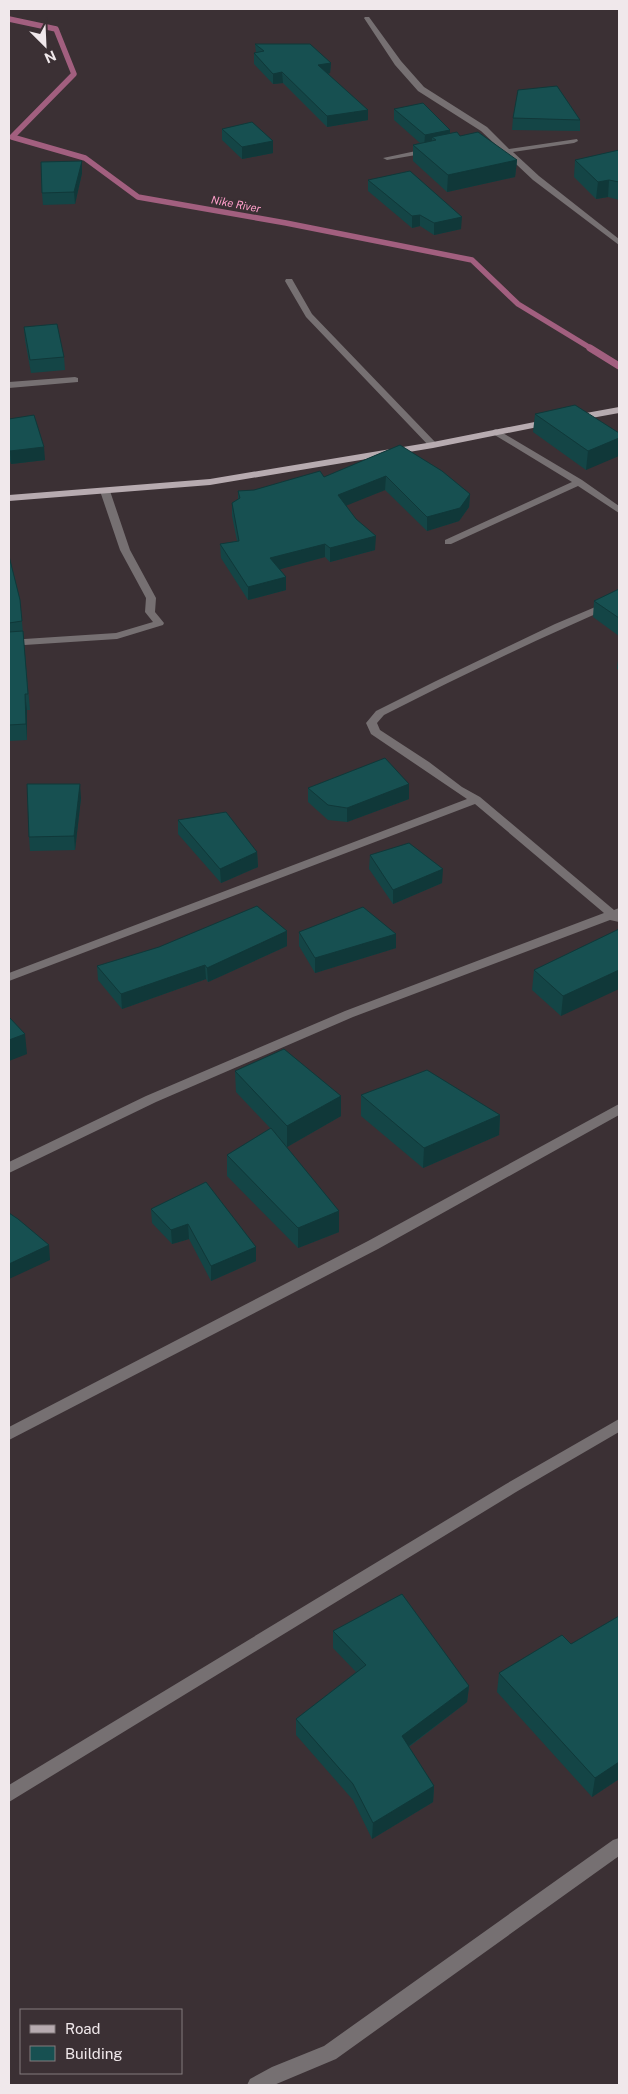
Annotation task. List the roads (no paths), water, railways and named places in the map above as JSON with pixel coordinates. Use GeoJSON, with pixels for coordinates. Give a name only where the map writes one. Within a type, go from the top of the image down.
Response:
{"type":"FeatureCollection","features":[{"type":"Feature","properties":{"kind":"main road"},"geometry":{"type":"LineString","coordinates":[[9,498],[210,482],[433,446],[496,432],[619,410]]}},
{"type":"Feature","properties":{"kind":"street"},"geometry":{"type":"LineString","coordinates":[[367,18],[398,63],[421,89],[484,129],[536,178],[619,243]]}},
{"type":"Feature","properties":{"kind":"street"},"geometry":{"type":"LineString","coordinates":[[484,140],[494,138]]}},
{"type":"Feature","properties":{"kind":"street"},"geometry":{"type":"LineString","coordinates":[[508,151],[574,141]]}},
{"type":"Feature","properties":{"kind":"street"},"geometry":{"type":"LineString","coordinates":[[387,158],[435,149]]}},
{"type":"Feature","properties":{"kind":"street"},"geometry":{"type":"LineString","coordinates":[[289,281],[309,315],[433,446]]}},
{"type":"Feature","properties":{"kind":"street"},"geometry":{"type":"LineString","coordinates":[[9,385],[75,380]]}},
{"type":"Feature","properties":{"kind":"street"},"geometry":{"type":"LineString","coordinates":[[496,432],[579,482],[619,510]]}},
{"type":"Feature","properties":{"kind":"street"},"geometry":{"type":"LineString","coordinates":[[448,542],[579,482]]}},
{"type":"Feature","properties":{"kind":"street"},"geometry":{"type":"LineString","coordinates":[[9,643],[117,636],[159,623],[150,612],[151,598],[125,550],[105,491]]}},
{"type":"Feature","properties":{"kind":"street"},"geometry":{"type":"LineString","coordinates":[[617,916],[476,799],[458,789],[425,764],[380,735],[372,727],[373,719],[380,713],[546,631],[619,600]]}},
{"type":"Feature","properties":{"kind":"street"},"geometry":{"type":"LineString","coordinates":[[9,977],[476,799]]}},
{"type":"Feature","properties":{"kind":"street"},"geometry":{"type":"LineString","coordinates":[[9,1168],[151,1099],[349,1014],[531,944],[617,916]]}},
{"type":"Feature","properties":{"kind":"street"},"geometry":{"type":"LineString","coordinates":[[9,1434],[365,1250],[619,1109]]}},
{"type":"Feature","properties":{"kind":"street"},"geometry":{"type":"LineString","coordinates":[[9,1794],[510,1488],[619,1426]]}},
{"type":"Feature","properties":{"kind":"street"},"geometry":{"type":"LineString","coordinates":[[256,2085],[278,2073],[330,2053],[619,1846]]}},
{"type":"Feature","properties":{"kind":"waterway","name":"Nike River"},"geometry":{"type":"LineString","coordinates":[[9,19],[56,29],[74,74],[12,137],[85,158],[138,197],[286,223],[472,260],[518,304],[592,349]]}},
{"type":"Feature","properties":{"kind":"waterway","name":"Nike River"},"geometry":{"type":"LineString","coordinates":[[590,348],[619,366]]}}]}
